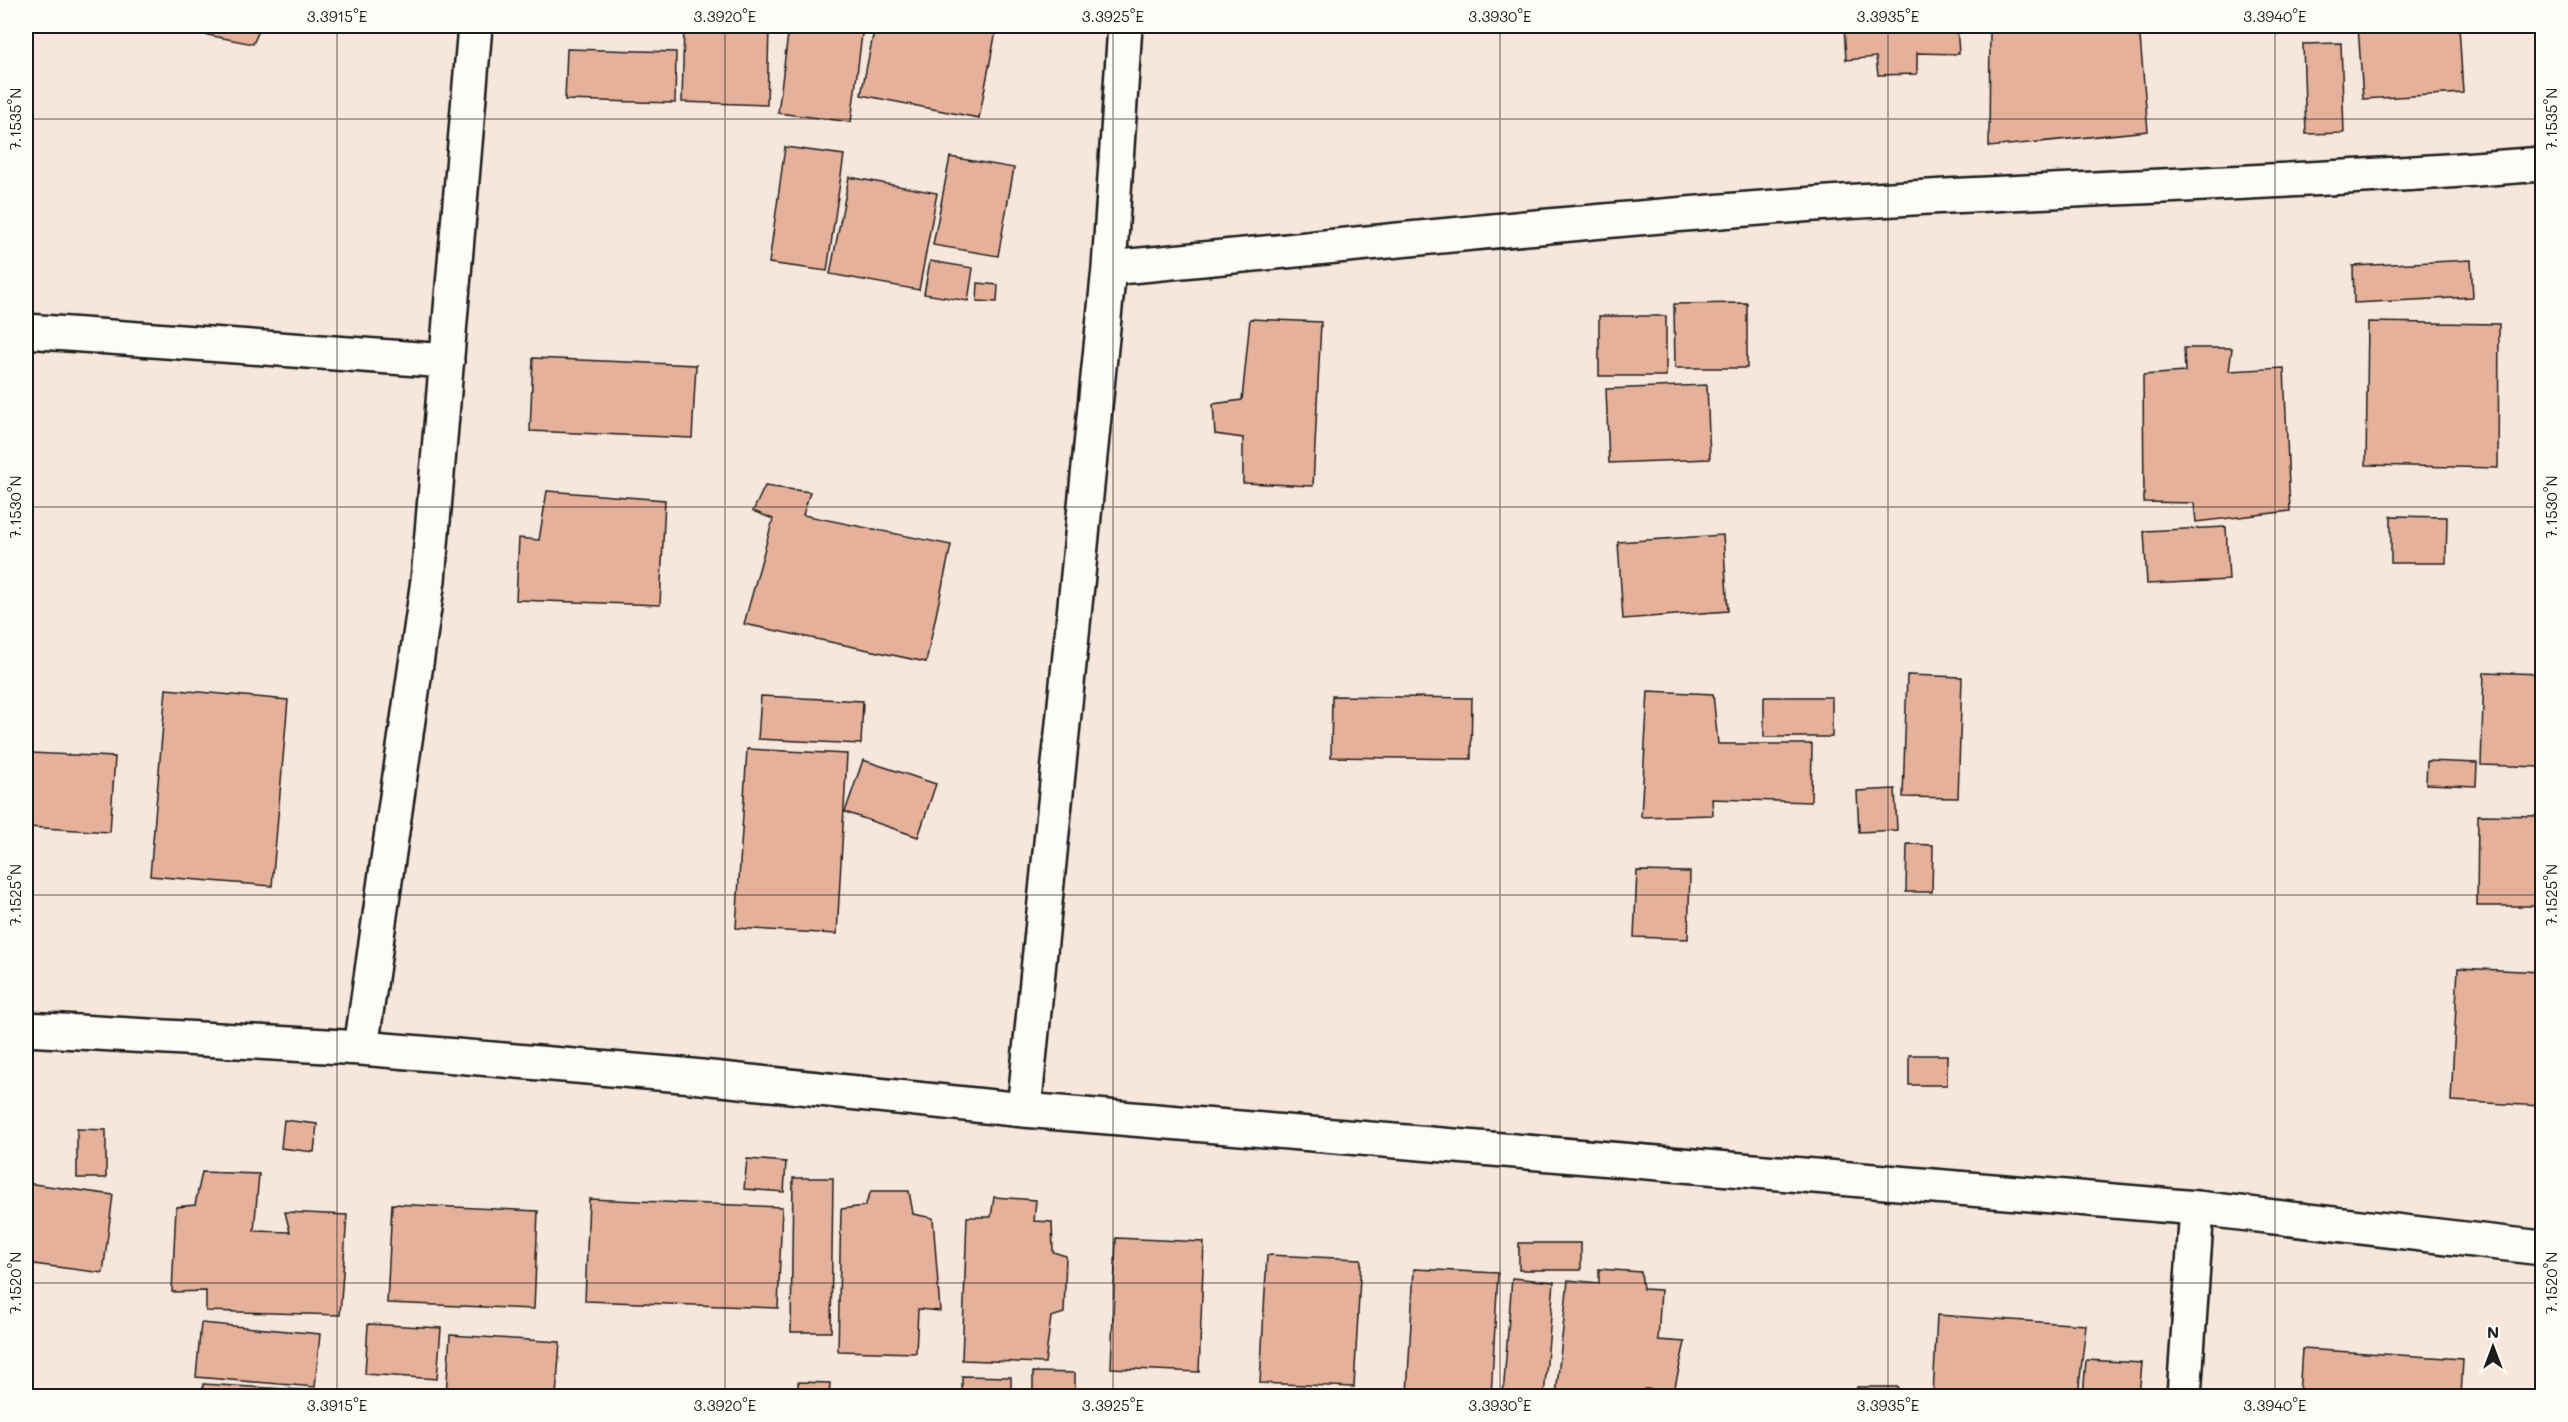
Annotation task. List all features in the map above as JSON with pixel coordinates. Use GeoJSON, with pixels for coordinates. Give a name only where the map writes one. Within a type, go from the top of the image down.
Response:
{"type":"FeatureCollection","features":[{"type":"Feature","properties":{"kind":"street"},"geometry":{"type":"LineString","coordinates":[[361,1048],[428,580],[475,26]]}},
{"type":"Feature","properties":{"kind":"street"},"geometry":{"type":"LineString","coordinates":[[1024,1110],[1109,268],[1125,26]]}},
{"type":"Feature","properties":{"kind":"street"},"geometry":{"type":"LineString","coordinates":[[1109,268],[1843,202],[2419,174],[2542,164]]}},
{"type":"Feature","properties":{"kind":"street"},"geometry":{"type":"LineString","coordinates":[[26,331],[447,361]]}},
{"type":"Feature","properties":{"kind":"street"},"geometry":{"type":"LineString","coordinates":[[26,1029],[361,1048],[682,1076],[1024,1110],[2197,1208],[2542,1248]]}},
{"type":"Feature","properties":{"kind":"street"},"geometry":{"type":"LineString","coordinates":[[2184,1396],[2197,1208]]}},
{"type":"Feature","properties":{"kind":"building"},"geometry":{"type":"Polygon","coordinates":[[[178,26],[261,26],[253,44],[177,29],[178,26]]]}},
{"type":"Feature","properties":{"kind":"building"},"geometry":{"type":"Polygon","coordinates":[[[684,26],[769,26],[767,105],[682,102],[684,26]]]}},
{"type":"Feature","properties":{"kind":"building"},"geometry":{"type":"Polygon","coordinates":[[[789,26],[863,26],[851,122],[778,113],[789,26]]]}},
{"type":"Feature","properties":{"kind":"building"},"geometry":{"type":"Polygon","coordinates":[[[875,26],[997,26],[979,118],[861,95],[875,26]]]}},
{"type":"Feature","properties":{"kind":"building"},"geometry":{"type":"Polygon","coordinates":[[[1844,26],[1957,26],[1959,54],[1917,53],[1917,74],[1878,75],[1876,57],[1846,60],[1844,26]]]}},
{"type":"Feature","properties":{"kind":"building"},"geometry":{"type":"Polygon","coordinates":[[[1990,26],[2139,26],[2148,131],[1989,147],[1990,26]]]}},
{"type":"Feature","properties":{"kind":"building"},"geometry":{"type":"Polygon","coordinates":[[[2358,26],[2459,26],[2463,93],[2363,99],[2358,26]]]}},
{"type":"Feature","properties":{"kind":"building"},"geometry":{"type":"Polygon","coordinates":[[[2341,43],[2344,133],[2306,134],[2303,44],[2341,43]]]}},
{"type":"Feature","properties":{"kind":"building"},"geometry":{"type":"Polygon","coordinates":[[[567,49],[676,52],[675,103],[565,100],[567,49]]]}},
{"type":"Feature","properties":{"kind":"building"},"geometry":{"type":"Polygon","coordinates":[[[785,147],[844,155],[827,271],[769,263],[785,147]]]}},
{"type":"Feature","properties":{"kind":"building"},"geometry":{"type":"Polygon","coordinates":[[[950,157],[1014,168],[998,256],[933,245],[950,157]]]}},
{"type":"Feature","properties":{"kind":"building"},"geometry":{"type":"Polygon","coordinates":[[[849,177],[937,193],[919,290],[830,274],[849,177]]]}},
{"type":"Feature","properties":{"kind":"building"},"geometry":{"type":"Polygon","coordinates":[[[2471,260],[2473,297],[2354,303],[2353,266],[2471,260]]]}},
{"type":"Feature","properties":{"kind":"building"},"geometry":{"type":"Polygon","coordinates":[[[930,261],[973,268],[968,301],[924,294],[930,261]]]}},
{"type":"Feature","properties":{"kind":"building"},"geometry":{"type":"Polygon","coordinates":[[[978,283],[998,285],[997,302],[977,301],[978,283]]]}},
{"type":"Feature","properties":{"kind":"building"},"geometry":{"type":"Polygon","coordinates":[[[1747,303],[1747,368],[1675,368],[1674,304],[1747,303]]]}},
{"type":"Feature","properties":{"kind":"building"},"geometry":{"type":"Polygon","coordinates":[[[1599,316],[1666,316],[1666,376],[1599,376],[1599,316]]]}},
{"type":"Feature","properties":{"kind":"building"},"geometry":{"type":"Polygon","coordinates":[[[1250,319],[1321,322],[1313,486],[1243,483],[1243,438],[1215,434],[1213,404],[1242,400],[1250,319]]]}},
{"type":"Feature","properties":{"kind":"building"},"geometry":{"type":"Polygon","coordinates":[[[2368,322],[2499,324],[2498,468],[2366,465],[2368,322]]]}},
{"type":"Feature","properties":{"kind":"building"},"geometry":{"type":"Polygon","coordinates":[[[2184,348],[2232,348],[2229,371],[2284,368],[2290,511],[2196,522],[2194,503],[2144,502],[2143,375],[2185,372],[2184,348]]]}},
{"type":"Feature","properties":{"kind":"building"},"geometry":{"type":"Polygon","coordinates":[[[533,358],[696,365],[692,438],[530,431],[533,358]]]}},
{"type":"Feature","properties":{"kind":"building"},"geometry":{"type":"Polygon","coordinates":[[[1707,385],[1710,459],[1609,463],[1606,389],[1707,385]]]}},
{"type":"Feature","properties":{"kind":"building"},"geometry":{"type":"Polygon","coordinates":[[[765,486],[810,492],[803,515],[951,545],[926,662],[744,624],[773,519],[753,511],[765,486]]]}},
{"type":"Feature","properties":{"kind":"building"},"geometry":{"type":"Polygon","coordinates":[[[547,491],[665,500],[660,605],[516,600],[519,538],[539,540],[547,491]]]}},
{"type":"Feature","properties":{"kind":"building"},"geometry":{"type":"Polygon","coordinates":[[[2391,516],[2447,517],[2446,563],[2391,563],[2391,516]]]}},
{"type":"Feature","properties":{"kind":"building"},"geometry":{"type":"Polygon","coordinates":[[[2226,527],[2229,580],[2147,584],[2144,531],[2226,527]]]}},
{"type":"Feature","properties":{"kind":"building"},"geometry":{"type":"Polygon","coordinates":[[[1723,535],[1728,611],[1623,619],[1618,542],[1723,535]]]}},
{"type":"Feature","properties":{"kind":"building"},"geometry":{"type":"Polygon","coordinates":[[[2484,672],[2542,674],[2542,767],[2481,765],[2484,672]]]}},
{"type":"Feature","properties":{"kind":"building"},"geometry":{"type":"Polygon","coordinates":[[[1907,675],[1962,677],[1958,798],[1903,797],[1907,675]]]}},
{"type":"Feature","properties":{"kind":"building"},"geometry":{"type":"Polygon","coordinates":[[[166,689],[288,700],[272,886],[150,876],[166,689]]]}},
{"type":"Feature","properties":{"kind":"building"},"geometry":{"type":"Polygon","coordinates":[[[1648,691],[1713,694],[1718,744],[1812,744],[1811,802],[1712,799],[1713,815],[1641,817],[1648,691]]]}},
{"type":"Feature","properties":{"kind":"building"},"geometry":{"type":"Polygon","coordinates":[[[761,696],[863,701],[861,744],[758,739],[761,696]]]}},
{"type":"Feature","properties":{"kind":"building"},"geometry":{"type":"Polygon","coordinates":[[[1332,696],[1472,698],[1471,759],[1331,757],[1332,696]]]}},
{"type":"Feature","properties":{"kind":"building"},"geometry":{"type":"Polygon","coordinates":[[[1764,697],[1832,697],[1832,737],[1764,737],[1764,697]]]}},
{"type":"Feature","properties":{"kind":"building"},"geometry":{"type":"Polygon","coordinates":[[[747,749],[847,754],[837,934],[736,928],[747,749]]]}},
{"type":"Feature","properties":{"kind":"building"},"geometry":{"type":"Polygon","coordinates":[[[30,753],[115,757],[110,832],[27,827],[30,753]]]}},
{"type":"Feature","properties":{"kind":"building"},"geometry":{"type":"Polygon","coordinates":[[[863,760],[936,784],[918,837],[845,812],[863,760]]]}},
{"type":"Feature","properties":{"kind":"building"},"geometry":{"type":"Polygon","coordinates":[[[2427,761],[2477,763],[2476,786],[2426,784],[2427,761]]]}},
{"type":"Feature","properties":{"kind":"building"},"geometry":{"type":"Polygon","coordinates":[[[1895,789],[1897,830],[1859,832],[1857,791],[1895,789]]]}},
{"type":"Feature","properties":{"kind":"building"},"geometry":{"type":"Polygon","coordinates":[[[2478,815],[2542,816],[2542,906],[2477,906],[2478,815]]]}},
{"type":"Feature","properties":{"kind":"building"},"geometry":{"type":"Polygon","coordinates":[[[1907,844],[1933,845],[1932,892],[1906,892],[1907,844]]]}},
{"type":"Feature","properties":{"kind":"building"},"geometry":{"type":"Polygon","coordinates":[[[1637,871],[1690,872],[1688,939],[1634,937],[1637,871]]]}},
{"type":"Feature","properties":{"kind":"building"},"geometry":{"type":"Polygon","coordinates":[[[2458,968],[2542,972],[2542,1106],[2451,1101],[2458,968]]]}},
{"type":"Feature","properties":{"kind":"building"},"geometry":{"type":"Polygon","coordinates":[[[1909,1055],[1947,1055],[1947,1085],[1909,1085],[1909,1055]]]}},
{"type":"Feature","properties":{"kind":"building"},"geometry":{"type":"Polygon","coordinates":[[[284,1120],[317,1124],[314,1152],[281,1148],[284,1120]]]}},
{"type":"Feature","properties":{"kind":"building"},"geometry":{"type":"Polygon","coordinates":[[[77,1129],[106,1130],[106,1178],[77,1178],[77,1129]]]}},
{"type":"Feature","properties":{"kind":"building"},"geometry":{"type":"Polygon","coordinates":[[[747,1159],[786,1162],[784,1192],[744,1189],[747,1159]]]}},
{"type":"Feature","properties":{"kind":"building"},"geometry":{"type":"Polygon","coordinates":[[[202,1172],[259,1174],[254,1231],[290,1232],[285,1212],[347,1215],[340,1315],[206,1311],[206,1291],[172,1292],[176,1207],[195,1205],[202,1172]]]}},
{"type":"Feature","properties":{"kind":"building"},"geometry":{"type":"Polygon","coordinates":[[[793,1178],[833,1178],[831,1332],[791,1332],[793,1178]]]}},
{"type":"Feature","properties":{"kind":"building"},"geometry":{"type":"Polygon","coordinates":[[[26,1183],[113,1195],[103,1273],[26,1263],[26,1183]]]}},
{"type":"Feature","properties":{"kind":"building"},"geometry":{"type":"Polygon","coordinates":[[[871,1191],[909,1191],[913,1214],[933,1218],[940,1311],[918,1309],[916,1353],[838,1351],[841,1209],[865,1206],[871,1191]]]}},
{"type":"Feature","properties":{"kind":"building"},"geometry":{"type":"Polygon","coordinates":[[[994,1197],[1036,1200],[1034,1221],[1052,1222],[1053,1252],[1066,1256],[1064,1313],[1051,1317],[1045,1363],[962,1360],[967,1217],[991,1217],[994,1197]]]}},
{"type":"Feature","properties":{"kind":"building"},"geometry":{"type":"Polygon","coordinates":[[[589,1199],[782,1207],[778,1308],[585,1301],[589,1199]]]}},
{"type":"Feature","properties":{"kind":"building"},"geometry":{"type":"Polygon","coordinates":[[[392,1204],[538,1211],[534,1309],[387,1303],[392,1204]]]}},
{"type":"Feature","properties":{"kind":"building"},"geometry":{"type":"Polygon","coordinates":[[[1116,1238],[1204,1242],[1199,1372],[1111,1368],[1116,1238]]]}},
{"type":"Feature","properties":{"kind":"building"},"geometry":{"type":"Polygon","coordinates":[[[1519,1243],[1581,1243],[1581,1270],[1519,1270],[1519,1243]]]}},
{"type":"Feature","properties":{"kind":"building"},"geometry":{"type":"Polygon","coordinates":[[[1267,1255],[1361,1259],[1354,1387],[1260,1383],[1267,1255]]]}},
{"type":"Feature","properties":{"kind":"building"},"geometry":{"type":"Polygon","coordinates":[[[1414,1269],[1498,1273],[1491,1396],[1407,1394],[1414,1269]]]}},
{"type":"Feature","properties":{"kind":"building"},"geometry":{"type":"Polygon","coordinates":[[[1599,1269],[1641,1272],[1643,1289],[1661,1290],[1658,1340],[1685,1342],[1674,1391],[1644,1389],[1644,1396],[1556,1396],[1568,1280],[1599,1283],[1599,1269]]]}},
{"type":"Feature","properties":{"kind":"building"},"geometry":{"type":"Polygon","coordinates":[[[1512,1278],[1554,1282],[1544,1396],[1503,1396],[1512,1278]]]}},
{"type":"Feature","properties":{"kind":"building"},"geometry":{"type":"Polygon","coordinates":[[[1937,1315],[2086,1325],[2078,1396],[1933,1396],[1937,1315]]]}},
{"type":"Feature","properties":{"kind":"building"},"geometry":{"type":"Polygon","coordinates":[[[201,1323],[320,1334],[315,1387],[196,1377],[201,1323]]]}},
{"type":"Feature","properties":{"kind":"building"},"geometry":{"type":"Polygon","coordinates":[[[368,1324],[441,1328],[437,1379],[365,1374],[368,1324]]]}},
{"type":"Feature","properties":{"kind":"building"},"geometry":{"type":"Polygon","coordinates":[[[450,1335],[560,1342],[556,1396],[446,1396],[450,1335]]]}},
{"type":"Feature","properties":{"kind":"building"},"geometry":{"type":"Polygon","coordinates":[[[2302,1349],[2463,1359],[2461,1396],[2299,1396],[2302,1349]]]}},
{"type":"Feature","properties":{"kind":"building"},"geometry":{"type":"Polygon","coordinates":[[[2086,1360],[2142,1363],[2139,1396],[2083,1396],[2086,1360]]]}},
{"type":"Feature","properties":{"kind":"building"},"geometry":{"type":"Polygon","coordinates":[[[1033,1372],[1075,1373],[1075,1396],[1033,1396],[1033,1372]]]}},
{"type":"Feature","properties":{"kind":"building"},"geometry":{"type":"Polygon","coordinates":[[[962,1376],[1011,1377],[1011,1396],[962,1396],[962,1376]]]}},
{"type":"Feature","properties":{"kind":"building"},"geometry":{"type":"Polygon","coordinates":[[[798,1382],[830,1383],[829,1396],[798,1396],[798,1382]]]}},
{"type":"Feature","properties":{"kind":"building"},"geometry":{"type":"Polygon","coordinates":[[[203,1384],[317,1391],[317,1396],[202,1396],[203,1384]]]}},
{"type":"Feature","properties":{"kind":"building"},"geometry":{"type":"Polygon","coordinates":[[[1857,1387],[1898,1387],[1897,1396],[1856,1396],[1857,1387]]]}}]}
